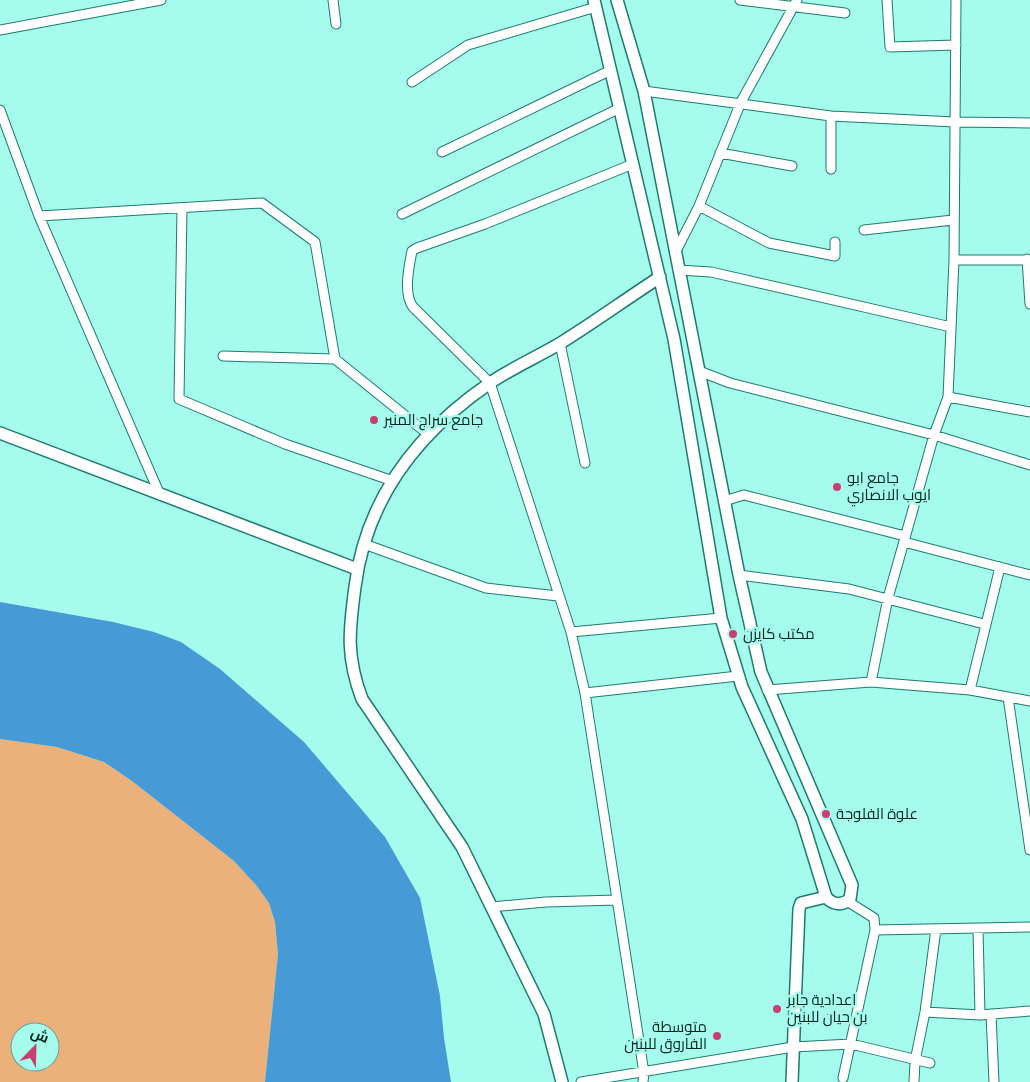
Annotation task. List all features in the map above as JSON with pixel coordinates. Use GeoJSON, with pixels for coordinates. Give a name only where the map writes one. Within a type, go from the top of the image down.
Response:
{"type":"FeatureCollection","features":[{"type":"Feature","properties":{"kind":"street"},"geometry":{"type":"LineString","coordinates":[[0,30],[162,0]]}},
{"type":"Feature","properties":{"kind":"street"},"geometry":{"type":"LineString","coordinates":[[333,0],[336,24]]}},
{"type":"Feature","properties":{"kind":"street"},"geometry":{"type":"LineString","coordinates":[[412,82],[468,45],[595,3],[674,339],[722,618],[738,676],[802,819],[826,897],[836,904],[848,901],[853,892],[852,885],[767,690],[738,576],[644,91],[617,0]]}},
{"type":"Feature","properties":{"kind":"street"},"geometry":{"type":"LineString","coordinates":[[740,0],[796,3],[845,12]]}},
{"type":"Feature","properties":{"kind":"street"},"geometry":{"type":"LineString","coordinates":[[887,0],[890,47],[956,45]]}},
{"type":"Feature","properties":{"kind":"street"},"geometry":{"type":"LineString","coordinates":[[871,682],[888,598],[934,435],[948,397],[954,260],[956,0]]}},
{"type":"Feature","properties":{"kind":"street"},"geometry":{"type":"LineString","coordinates":[[675,253],[699,206],[741,102],[796,3]]}},
{"type":"Feature","properties":{"kind":"street"},"geometry":{"type":"LineString","coordinates":[[442,152],[611,70]]}},
{"type":"Feature","properties":{"kind":"street"},"geometry":{"type":"LineString","coordinates":[[644,91],[741,102],[831,116],[955,122],[1030,123]]}},
{"type":"Feature","properties":{"kind":"street"},"geometry":{"type":"LineString","coordinates":[[402,214],[620,108]]}},
{"type":"Feature","properties":{"kind":"street"},"geometry":{"type":"LineString","coordinates":[[0,110],[39,216],[160,495]]}},
{"type":"Feature","properties":{"kind":"street"},"geometry":{"type":"LineString","coordinates":[[831,116],[831,170]]}},
{"type":"Feature","properties":{"kind":"street"},"geometry":{"type":"LineString","coordinates":[[720,153],[792,166]]}},
{"type":"Feature","properties":{"kind":"street"},"geometry":{"type":"LineString","coordinates":[[633,164],[485,224],[412,251],[409,302],[490,383],[571,632],[586,693],[644,1078]]}},
{"type":"Feature","properties":{"kind":"street"},"geometry":{"type":"LineString","coordinates":[[39,216],[262,203],[315,242],[335,359]]}},
{"type":"Feature","properties":{"kind":"street"},"geometry":{"type":"LineString","coordinates":[[699,206],[769,243],[835,256],[835,242]]}},
{"type":"Feature","properties":{"kind":"street"},"geometry":{"type":"LineString","coordinates":[[182,208],[179,399],[285,444],[393,481]]}},
{"type":"Feature","properties":{"kind":"street"},"geometry":{"type":"LineString","coordinates":[[864,230],[953,220]]}},
{"type":"Feature","properties":{"kind":"street"},"geometry":{"type":"LineString","coordinates":[[954,260],[1029,259],[1030,304]]}},
{"type":"Feature","properties":{"kind":"street"},"geometry":{"type":"LineString","coordinates":[[678,270],[711,272],[951,327]]}},
{"type":"Feature","properties":{"kind":"street"},"geometry":{"type":"LineString","coordinates":[[562,1082],[544,1014],[462,847],[362,698],[353,677],[349,653],[357,569],[364,544],[381,500],[404,462],[428,434],[490,383],[560,343],[660,277]]}},
{"type":"Feature","properties":{"kind":"street"},"geometry":{"type":"LineString","coordinates":[[674,339],[692,337]]}},
{"type":"Feature","properties":{"kind":"street"},"geometry":{"type":"LineString","coordinates":[[560,343],[585,463]]}},
{"type":"Feature","properties":{"kind":"street"},"geometry":{"type":"LineString","coordinates":[[223,356],[335,359],[428,434]]}},
{"type":"Feature","properties":{"kind":"street"},"geometry":{"type":"LineString","coordinates":[[699,371],[730,383],[934,435],[1030,465]]}},
{"type":"Feature","properties":{"kind":"street"},"geometry":{"type":"LineString","coordinates":[[948,397],[1030,412]]}},
{"type":"Feature","properties":{"kind":"street"},"geometry":{"type":"LineString","coordinates":[[0,433],[357,569]]}},
{"type":"Feature","properties":{"kind":"street"},"geometry":{"type":"LineString","coordinates":[[724,501],[744,495],[1030,575]]}},
{"type":"Feature","properties":{"kind":"street"},"geometry":{"type":"LineString","coordinates":[[364,544],[486,588],[558,596]]}},
{"type":"Feature","properties":{"kind":"street"},"geometry":{"type":"LineString","coordinates":[[970,690],[984,624],[1000,567]]}},
{"type":"Feature","properties":{"kind":"street"},"geometry":{"type":"LineString","coordinates":[[738,576],[849,589],[984,624]]}},
{"type":"Feature","properties":{"kind":"street"},"geometry":{"type":"LineString","coordinates":[[571,632],[722,618]]}},
{"type":"Feature","properties":{"kind":"street"},"geometry":{"type":"LineString","coordinates":[[586,693],[738,676]]}},
{"type":"Feature","properties":{"kind":"street"},"geometry":{"type":"LineString","coordinates":[[767,690],[871,682],[970,690],[1030,701]]}},
{"type":"Feature","properties":{"kind":"street"},"geometry":{"type":"LineString","coordinates":[[1008,696],[1027,812],[1030,850]]}},
{"type":"Feature","properties":{"kind":"street"},"geometry":{"type":"LineString","coordinates":[[792,1082],[801,902],[826,897]]}},
{"type":"Feature","properties":{"kind":"street"},"geometry":{"type":"LineString","coordinates":[[491,907],[546,902],[616,900]]}},
{"type":"Feature","properties":{"kind":"street"},"geometry":{"type":"LineString","coordinates":[[843,1078],[875,930],[874,918],[848,901]]}},
{"type":"Feature","properties":{"kind":"street"},"geometry":{"type":"LineString","coordinates":[[875,930],[1030,927]]}},
{"type":"Feature","properties":{"kind":"street"},"geometry":{"type":"LineString","coordinates":[[978,928],[980,1015]]}},
{"type":"Feature","properties":{"kind":"street"},"geometry":{"type":"LineString","coordinates":[[914,1082],[915,1061],[925,1012],[936,929]]}},
{"type":"Feature","properties":{"kind":"street"},"geometry":{"type":"LineString","coordinates":[[925,1012],[980,1015],[1030,1011]]}},
{"type":"Feature","properties":{"kind":"street"},"geometry":{"type":"LineString","coordinates":[[991,1014],[994,1082]]}},
{"type":"Feature","properties":{"kind":"street"},"geometry":{"type":"LineString","coordinates":[[581,1082],[644,1078],[793,1047],[851,1044],[915,1061],[930,1063]]}},
{"type":"Feature","properties":{"kind":"shaded area"},"geometry":{"type":"Polygon","coordinates":[[[0,739],[57,747],[104,762],[132,781],[234,861],[256,885],[269,903],[275,922],[278,954],[265,1082],[0,1082],[0,739]]]}},
{"type":"Feature","properties":{"kind":"water"},"geometry":{"type":"Polygon","coordinates":[[[0,602],[113,622],[154,632],[181,642],[220,669],[304,742],[385,837],[420,898],[440,996],[451,1082],[265,1082],[278,954],[275,922],[269,903],[256,885],[234,861],[132,781],[104,762],[57,747],[0,739],[0,602]]]}},
{"type":"Feature","properties":{"kind":"place","name":"جامع سراج المنير"},"geometry":{"type":"Point","coordinates":[374,420]}},
{"type":"Feature","properties":{"kind":"place","name":"جامع ابو ايوب الانصاري"},"geometry":{"type":"Point","coordinates":[837,487]}},
{"type":"Feature","properties":{"kind":"place","name":"مكتب كايزن"},"geometry":{"type":"Point","coordinates":[733,634]}},
{"type":"Feature","properties":{"kind":"place","name":"علوة الفلوجة"},"geometry":{"type":"Point","coordinates":[826,814]}},
{"type":"Feature","properties":{"kind":"place","name":"اعدادية جابر بن حيان للبنين"},"geometry":{"type":"Point","coordinates":[777,1009]}},
{"type":"Feature","properties":{"kind":"place","name":"متوسطة الفاروق للبنين"},"geometry":{"type":"Point","coordinates":[717,1036]}}]}
